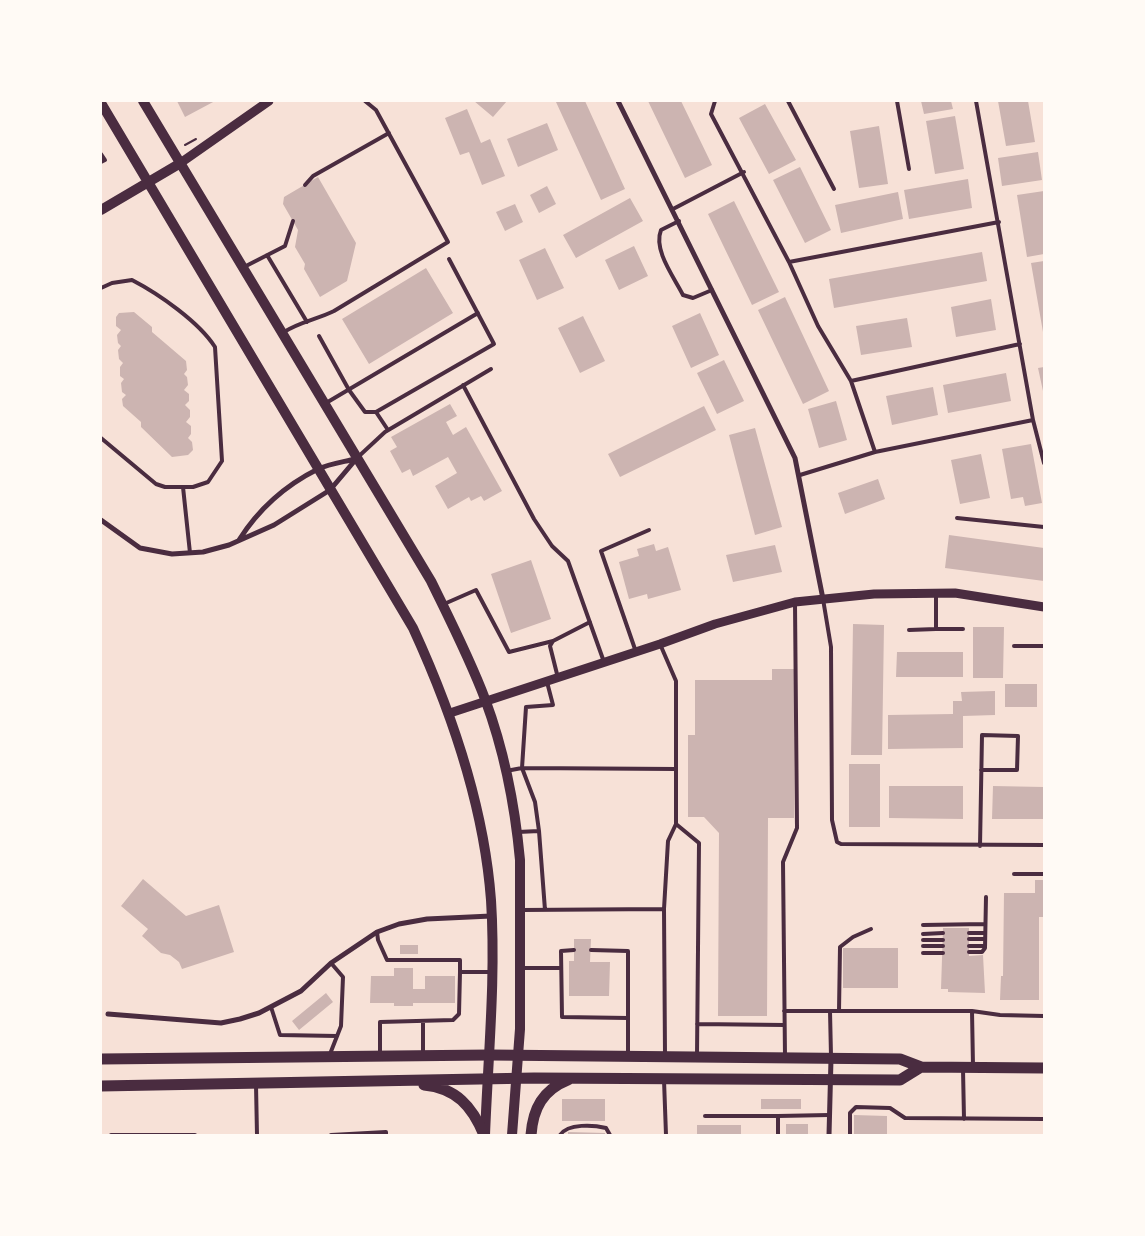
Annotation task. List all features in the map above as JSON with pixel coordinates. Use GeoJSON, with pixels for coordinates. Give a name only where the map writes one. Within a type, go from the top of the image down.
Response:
{"type":"FeatureCollection","features":[{"type":"Feature","properties":{"kind":"main road"},"geometry":{"type":"LineString","coordinates":[[143,101],[179,164],[431,581],[486,701],[506,771],[518,832],[521,910],[520,968],[518,1056],[512,1135]]}},
{"type":"Feature","properties":{"kind":"main road"},"geometry":{"type":"LineString","coordinates":[[101,103],[413,628],[450,713],[473,798],[486,861],[491,916],[490,1056],[484,1135]]}},
{"type":"Feature","properties":{"kind":"main road"},"geometry":{"type":"LineString","coordinates":[[101,210],[179,164]]}},
{"type":"Feature","properties":{"kind":"main road"},"geometry":{"type":"LineString","coordinates":[[101,1059],[518,1056],[900,1059],[921,1067],[1044,1068]]}},
{"type":"Feature","properties":{"kind":"main road"},"geometry":{"type":"LineString","coordinates":[[101,1086],[516,1078],[830,1078],[900,1080],[921,1067]]}},
{"type":"Feature","properties":{"kind":"main road"},"geometry":{"type":"LineString","coordinates":[[531,1135],[534,1117],[543,1097],[551,1088],[571,1078]]}},
{"type":"Feature","properties":{"kind":"main road"},"geometry":{"type":"LineString","coordinates":[[388,1081],[431,1086],[456,1094],[474,1114],[484,1135]]}},
{"type":"Feature","properties":{"kind":"street"},"geometry":{"type":"LineString","coordinates":[[179,164],[268,101]]}},
{"type":"Feature","properties":{"kind":"street"},"geometry":{"type":"LineString","coordinates":[[618,101],[795,458],[823,599]]}},
{"type":"Feature","properties":{"kind":"street"},"geometry":{"type":"LineString","coordinates":[[238,541],[251,521],[274,498],[318,469],[357,458]]}},
{"type":"Feature","properties":{"kind":"street"},"geometry":{"type":"LineString","coordinates":[[101,520],[140,548],[172,554],[203,552],[238,541],[274,525],[330,490],[357,458]]}},
{"type":"Feature","properties":{"kind":"street"},"geometry":{"type":"LineString","coordinates":[[450,713],[748,613],[795,602],[874,594],[955,592],[1044,607]]}},
{"type":"Feature","properties":{"kind":"street"},"geometry":{"type":"LineString","coordinates":[[108,1014],[221,1023],[240,1019],[271,1007],[302,991],[331,963],[377,932],[399,924],[427,919],[491,916]]}},
{"type":"Feature","properties":{"kind":"street"},"geometry":{"type":"LineString","coordinates":[[829,1135],[831,1059]]}},
{"type":"Feature","properties":{"kind":"lane"},"geometry":{"type":"LineString","coordinates":[[282,333],[293,326],[334,311],[448,242],[376,110],[365,101]]}},
{"type":"Feature","properties":{"kind":"lane"},"geometry":{"type":"LineString","coordinates":[[714,101],[711,114],[744,172],[790,262],[818,326],[851,381],[875,452]]}},
{"type":"Feature","properties":{"kind":"lane"},"geometry":{"type":"LineString","coordinates":[[788,101],[834,189]]}},
{"type":"Feature","properties":{"kind":"lane"},"geometry":{"type":"LineString","coordinates":[[896,101],[908,169]]}},
{"type":"Feature","properties":{"kind":"lane"},"geometry":{"type":"LineString","coordinates":[[976,101],[1033,420],[1044,463]]}},
{"type":"Feature","properties":{"kind":"lane"},"geometry":{"type":"LineString","coordinates":[[305,185],[313,176],[389,133]]}},
{"type":"Feature","properties":{"kind":"lane"},"geometry":{"type":"LineString","coordinates":[[101,154],[105,160],[101,162]]}},
{"type":"Feature","properties":{"kind":"lane"},"geometry":{"type":"LineString","coordinates":[[673,209],[744,172]]}},
{"type":"Feature","properties":{"kind":"lane"},"geometry":{"type":"LineString","coordinates":[[243,268],[285,246],[293,221]]}},
{"type":"Feature","properties":{"kind":"lane"},"geometry":{"type":"LineString","coordinates":[[679,221],[661,230],[658,243],[663,255],[683,295],[694,298],[713,290]]}},
{"type":"Feature","properties":{"kind":"lane"},"geometry":{"type":"LineString","coordinates":[[790,262],[999,222]]}},
{"type":"Feature","properties":{"kind":"lane"},"geometry":{"type":"LineString","coordinates":[[267,255],[307,322]]}},
{"type":"Feature","properties":{"kind":"lane"},"geometry":{"type":"LineString","coordinates":[[319,336],[349,390],[365,412],[376,412],[494,344],[449,259]]}},
{"type":"Feature","properties":{"kind":"lane"},"geometry":{"type":"LineString","coordinates":[[101,288],[112,283],[132,280],[182,314],[208,336],[215,347],[222,462],[208,482],[193,487],[165,487],[156,484],[101,438]]}},
{"type":"Feature","properties":{"kind":"lane"},"geometry":{"type":"LineString","coordinates":[[324,404],[478,313]]}},
{"type":"Feature","properties":{"kind":"lane"},"geometry":{"type":"LineString","coordinates":[[851,381],[1020,344]]}},
{"type":"Feature","properties":{"kind":"lane"},"geometry":{"type":"LineString","coordinates":[[357,458],[388,430],[491,369]]}},
{"type":"Feature","properties":{"kind":"lane"},"geometry":{"type":"LineString","coordinates":[[463,385],[534,519],[552,546],[568,561],[604,662]]}},
{"type":"Feature","properties":{"kind":"lane"},"geometry":{"type":"LineString","coordinates":[[376,412],[388,430]]}},
{"type":"Feature","properties":{"kind":"lane"},"geometry":{"type":"LineString","coordinates":[[800,476],[875,452],[1033,420]]}},
{"type":"Feature","properties":{"kind":"lane"},"geometry":{"type":"LineString","coordinates":[[183,487],[190,553]]}},
{"type":"Feature","properties":{"kind":"lane"},"geometry":{"type":"LineString","coordinates":[[957,518],[1044,527]]}},
{"type":"Feature","properties":{"kind":"lane"},"geometry":{"type":"LineString","coordinates":[[636,652],[601,551],[649,530]]}},
{"type":"Feature","properties":{"kind":"lane"},"geometry":{"type":"LineString","coordinates":[[442,604],[476,590],[509,652],[553,641],[590,622]]}},
{"type":"Feature","properties":{"kind":"lane"},"geometry":{"type":"LineString","coordinates":[[936,593],[936,629]]}},
{"type":"Feature","properties":{"kind":"lane"},"geometry":{"type":"LineString","coordinates":[[823,599],[831,646],[832,820],[837,842],[841,844],[1044,846]]}},
{"type":"Feature","properties":{"kind":"lane"},"geometry":{"type":"LineString","coordinates":[[784,1059],[783,862],[796,828],[795,602]]}},
{"type":"Feature","properties":{"kind":"lane"},"geometry":{"type":"LineString","coordinates":[[909,630],[963,629]]}},
{"type":"Feature","properties":{"kind":"lane"},"geometry":{"type":"LineString","coordinates":[[553,641],[550,646],[558,678]]}},
{"type":"Feature","properties":{"kind":"lane"},"geometry":{"type":"LineString","coordinates":[[660,644],[676,681],[676,824],[668,841],[664,909],[666,1057]]}},
{"type":"Feature","properties":{"kind":"lane"},"geometry":{"type":"LineString","coordinates":[[1014,646],[1044,646]]}},
{"type":"Feature","properties":{"kind":"lane"},"geometry":{"type":"LineString","coordinates":[[545,910],[535,802],[522,768],[526,707],[553,705],[547,681]]}},
{"type":"Feature","properties":{"kind":"lane"},"geometry":{"type":"LineString","coordinates":[[980,846],[982,735],[1018,736],[1017,770],[982,770]]}},
{"type":"Feature","properties":{"kind":"lane"},"geometry":{"type":"LineString","coordinates":[[506,771],[522,768],[676,769]]}},
{"type":"Feature","properties":{"kind":"lane"},"geometry":{"type":"LineString","coordinates":[[676,824],[699,843],[697,1058]]}},
{"type":"Feature","properties":{"kind":"lane"},"geometry":{"type":"LineString","coordinates":[[518,832],[539,831]]}},
{"type":"Feature","properties":{"kind":"lane"},"geometry":{"type":"LineString","coordinates":[[1014,874],[1044,874]]}},
{"type":"Feature","properties":{"kind":"lane"},"geometry":{"type":"LineString","coordinates":[[969,952],[982,952],[985,946],[986,897]]}},
{"type":"Feature","properties":{"kind":"lane"},"geometry":{"type":"LineString","coordinates":[[521,910],[664,909]]}},
{"type":"Feature","properties":{"kind":"lane"},"geometry":{"type":"LineString","coordinates":[[923,924],[986,924]]}},
{"type":"Feature","properties":{"kind":"lane"},"geometry":{"type":"LineString","coordinates":[[839,1010],[840,947],[853,937],[871,929]]}},
{"type":"Feature","properties":{"kind":"lane"},"geometry":{"type":"LineString","coordinates":[[377,932],[378,940],[387,960],[460,960],[459,1014],[453,1020],[380,1022],[380,1056]]}},
{"type":"Feature","properties":{"kind":"lane"},"geometry":{"type":"LineString","coordinates":[[923,934],[943,933]]}},
{"type":"Feature","properties":{"kind":"lane"},"geometry":{"type":"LineString","coordinates":[[969,933],[986,933]]}},
{"type":"Feature","properties":{"kind":"lane"},"geometry":{"type":"LineString","coordinates":[[969,939],[986,939]]}},
{"type":"Feature","properties":{"kind":"lane"},"geometry":{"type":"LineString","coordinates":[[923,940],[943,940]]}},
{"type":"Feature","properties":{"kind":"lane"},"geometry":{"type":"LineString","coordinates":[[923,946],[943,946]]}},
{"type":"Feature","properties":{"kind":"lane"},"geometry":{"type":"LineString","coordinates":[[969,946],[985,946]]}},
{"type":"Feature","properties":{"kind":"lane"},"geometry":{"type":"LineString","coordinates":[[574,950],[560,951],[562,1017],[628,1018]]}},
{"type":"Feature","properties":{"kind":"lane"},"geometry":{"type":"LineString","coordinates":[[590,950],[628,951],[628,1057]]}},
{"type":"Feature","properties":{"kind":"lane"},"geometry":{"type":"LineString","coordinates":[[923,953],[943,952]]}},
{"type":"Feature","properties":{"kind":"lane"},"geometry":{"type":"LineString","coordinates":[[329,1056],[341,1026],[343,977],[331,963]]}},
{"type":"Feature","properties":{"kind":"lane"},"geometry":{"type":"LineString","coordinates":[[520,968],[560,968]]}},
{"type":"Feature","properties":{"kind":"lane"},"geometry":{"type":"LineString","coordinates":[[460,972],[491,972]]}},
{"type":"Feature","properties":{"kind":"lane"},"geometry":{"type":"LineString","coordinates":[[271,1007],[280,1035],[337,1036]]}},
{"type":"Feature","properties":{"kind":"lane"},"geometry":{"type":"LineString","coordinates":[[830,1010],[831,1059]]}},
{"type":"Feature","properties":{"kind":"lane"},"geometry":{"type":"LineString","coordinates":[[784,1011],[972,1011],[1000,1015],[1044,1016]]}},
{"type":"Feature","properties":{"kind":"lane"},"geometry":{"type":"LineString","coordinates":[[964,1119],[972,1011]]}},
{"type":"Feature","properties":{"kind":"lane"},"geometry":{"type":"LineString","coordinates":[[423,1021],[424,1056]]}},
{"type":"Feature","properties":{"kind":"lane"},"geometry":{"type":"LineString","coordinates":[[697,1024],[784,1025]]}},
{"type":"Feature","properties":{"kind":"lane"},"geometry":{"type":"LineString","coordinates":[[664,1078],[666,1135]]}},
{"type":"Feature","properties":{"kind":"lane"},"geometry":{"type":"LineString","coordinates":[[256,1083],[257,1135]]}},
{"type":"Feature","properties":{"kind":"lane"},"geometry":{"type":"LineString","coordinates":[[850,1135],[851,1110],[856,1107],[890,1108],[905,1118],[1044,1119]]}},
{"type":"Feature","properties":{"kind":"lane"},"geometry":{"type":"LineString","coordinates":[[706,1116],[830,1116]]}},
{"type":"Feature","properties":{"kind":"lane"},"geometry":{"type":"LineString","coordinates":[[778,1116],[778,1135]]}},
{"type":"Feature","properties":{"kind":"lane"},"geometry":{"type":"LineString","coordinates":[[560,1135],[572,1127],[606,1128],[610,1135]]}},
{"type":"Feature","properties":{"kind":"lane"},"geometry":{"type":"LineString","coordinates":[[331,1135],[386,1132],[386,1135]]}},
{"type":"Feature","properties":{"kind":"lane"},"geometry":{"type":"LineString","coordinates":[[110,1135],[195,1135]]}},
{"type":"Feature","properties":{"kind":"building"},"geometry":{"type":"Polygon","coordinates":[[[177,101],[215,101],[185,117],[177,101]]]}},
{"type":"Feature","properties":{"kind":"building"},"geometry":{"type":"Polygon","coordinates":[[[474,101],[507,101],[493,117],[474,101]]]}},
{"type":"Feature","properties":{"kind":"building"},"geometry":{"type":"Polygon","coordinates":[[[585,101],[625,189],[601,200],[556,102],[585,101]]]}},
{"type":"Feature","properties":{"kind":"building"},"geometry":{"type":"Polygon","coordinates":[[[648,101],[681,101],[712,165],[685,178],[648,101]]]}},
{"type":"Feature","properties":{"kind":"building"},"geometry":{"type":"Polygon","coordinates":[[[921,101],[951,101],[953,109],[924,114],[921,101]]]}},
{"type":"Feature","properties":{"kind":"building"},"geometry":{"type":"Polygon","coordinates":[[[998,101],[1028,101],[1035,142],[1006,146],[998,101]]]}},
{"type":"Feature","properties":{"kind":"building"},"geometry":{"type":"Polygon","coordinates":[[[765,104],[796,160],[769,174],[739,118],[765,104]]]}},
{"type":"Feature","properties":{"kind":"building"},"geometry":{"type":"Polygon","coordinates":[[[467,109],[481,143],[490,139],[505,176],[482,185],[469,152],[460,155],[445,118],[467,109]]]}},
{"type":"Feature","properties":{"kind":"building"},"geometry":{"type":"Polygon","coordinates":[[[955,116],[964,169],[935,174],[926,121],[955,116]]]}},
{"type":"Feature","properties":{"kind":"building"},"geometry":{"type":"Polygon","coordinates":[[[547,123],[558,150],[518,167],[507,139],[547,123]]]}},
{"type":"Feature","properties":{"kind":"building"},"geometry":{"type":"Polygon","coordinates":[[[879,126],[888,184],[859,188],[850,131],[879,126]]]}},
{"type":"Feature","properties":{"kind":"building"},"geometry":{"type":"Polygon","coordinates":[[[1038,152],[1042,180],[1002,186],[998,158],[1038,152]]]}},
{"type":"Feature","properties":{"kind":"building"},"geometry":{"type":"Polygon","coordinates":[[[800,167],[831,230],[805,243],[773,180],[800,167]]]}},
{"type":"Feature","properties":{"kind":"building"},"geometry":{"type":"Polygon","coordinates":[[[318,177],[356,243],[347,281],[320,297],[304,269],[305,264],[295,247],[298,230],[283,204],[284,197],[318,177]]]}},
{"type":"Feature","properties":{"kind":"building"},"geometry":{"type":"Polygon","coordinates":[[[968,179],[972,208],[909,219],[904,190],[968,179]]]}},
{"type":"Feature","properties":{"kind":"building"},"geometry":{"type":"Polygon","coordinates":[[[547,186],[556,204],[539,213],[530,195],[547,186]]]}},
{"type":"Feature","properties":{"kind":"building"},"geometry":{"type":"Polygon","coordinates":[[[1044,191],[1044,254],[1027,257],[1017,195],[1044,191]]]}},
{"type":"Feature","properties":{"kind":"building"},"geometry":{"type":"Polygon","coordinates":[[[898,192],[903,219],[841,233],[835,205],[898,192]]]}},
{"type":"Feature","properties":{"kind":"building"},"geometry":{"type":"Polygon","coordinates":[[[630,198],[643,221],[576,258],[563,235],[630,198]]]}},
{"type":"Feature","properties":{"kind":"building"},"geometry":{"type":"Polygon","coordinates":[[[734,201],[779,292],[752,305],[708,214],[734,201]]]}},
{"type":"Feature","properties":{"kind":"building"},"geometry":{"type":"Polygon","coordinates":[[[515,204],[523,222],[505,231],[496,212],[515,204]]]}},
{"type":"Feature","properties":{"kind":"building"},"geometry":{"type":"Polygon","coordinates":[[[634,246],[648,276],[619,290],[605,260],[634,246]]]}},
{"type":"Feature","properties":{"kind":"building"},"geometry":{"type":"Polygon","coordinates":[[[545,248],[564,288],[537,300],[519,260],[545,248]]]}},
{"type":"Feature","properties":{"kind":"building"},"geometry":{"type":"Polygon","coordinates":[[[982,252],[987,281],[834,308],[829,279],[982,252]]]}},
{"type":"Feature","properties":{"kind":"building"},"geometry":{"type":"Polygon","coordinates":[[[1044,261],[1044,332],[1043,332],[1031,263],[1044,261]]]}},
{"type":"Feature","properties":{"kind":"building"},"geometry":{"type":"Polygon","coordinates":[[[426,268],[453,313],[369,364],[342,319],[426,268]]]}},
{"type":"Feature","properties":{"kind":"building"},"geometry":{"type":"Polygon","coordinates":[[[785,297],[829,391],[803,404],[758,310],[785,297]]]}},
{"type":"Feature","properties":{"kind":"building"},"geometry":{"type":"Polygon","coordinates":[[[991,299],[996,330],[956,337],[951,307],[991,299]]]}},
{"type":"Feature","properties":{"kind":"building"},"geometry":{"type":"Polygon","coordinates":[[[134,312],[152,327],[152,332],[186,361],[187,370],[184,374],[187,377],[188,385],[184,390],[189,394],[189,401],[185,405],[190,410],[190,417],[186,422],[191,426],[191,434],[188,438],[192,442],[193,450],[188,455],[172,457],[141,427],[141,422],[123,406],[122,399],[126,395],[122,392],[121,383],[124,379],[120,376],[120,367],[123,363],[119,359],[118,350],[121,346],[118,343],[117,335],[121,330],[116,326],[116,317],[119,313],[134,312]]]}},
{"type":"Feature","properties":{"kind":"building"},"geometry":{"type":"Polygon","coordinates":[[[700,313],[719,355],[691,368],[672,326],[700,313]]]}},
{"type":"Feature","properties":{"kind":"building"},"geometry":{"type":"Polygon","coordinates":[[[583,316],[605,361],[580,373],[558,328],[583,316]]]}},
{"type":"Feature","properties":{"kind":"building"},"geometry":{"type":"Polygon","coordinates":[[[907,318],[912,347],[861,355],[856,326],[907,318]]]}},
{"type":"Feature","properties":{"kind":"building"},"geometry":{"type":"Polygon","coordinates":[[[724,360],[744,401],[717,414],[697,373],[724,360]]]}},
{"type":"Feature","properties":{"kind":"building"},"geometry":{"type":"Polygon","coordinates":[[[1044,367],[1044,391],[1043,391],[1038,368],[1044,367]]]}},
{"type":"Feature","properties":{"kind":"building"},"geometry":{"type":"Polygon","coordinates":[[[1006,373],[1011,401],[948,413],[943,385],[1006,373]]]}},
{"type":"Feature","properties":{"kind":"building"},"geometry":{"type":"Polygon","coordinates":[[[933,387],[938,415],[892,425],[886,396],[933,387]]]}},
{"type":"Feature","properties":{"kind":"building"},"geometry":{"type":"Polygon","coordinates":[[[836,401],[847,440],[819,448],[808,409],[836,401]]]}},
{"type":"Feature","properties":{"kind":"building"},"geometry":{"type":"Polygon","coordinates":[[[450,404],[457,416],[446,422],[453,435],[466,427],[502,491],[484,501],[481,496],[471,501],[469,497],[448,509],[435,486],[457,473],[448,457],[413,476],[410,469],[402,473],[390,451],[397,447],[391,437],[450,404]]]}},
{"type":"Feature","properties":{"kind":"building"},"geometry":{"type":"Polygon","coordinates":[[[704,406],[716,430],[620,477],[608,454],[704,406]]]}},
{"type":"Feature","properties":{"kind":"building"},"geometry":{"type":"Polygon","coordinates":[[[755,428],[782,527],[755,535],[729,435],[755,428]]]}},
{"type":"Feature","properties":{"kind":"building"},"geometry":{"type":"Polygon","coordinates":[[[1031,444],[1042,503],[1025,506],[1023,497],[1011,499],[1002,449],[1031,444]]]}},
{"type":"Feature","properties":{"kind":"building"},"geometry":{"type":"Polygon","coordinates":[[[981,454],[990,498],[960,504],[951,460],[981,454]]]}},
{"type":"Feature","properties":{"kind":"building"},"geometry":{"type":"Polygon","coordinates":[[[878,479],[885,499],[845,514],[838,493],[878,479]]]}},
{"type":"Feature","properties":{"kind":"building"},"geometry":{"type":"Polygon","coordinates":[[[949,535],[1044,548],[1044,581],[945,568],[949,535]]]}},
{"type":"Feature","properties":{"kind":"building"},"geometry":{"type":"Polygon","coordinates":[[[654,544],[656,551],[668,547],[681,590],[648,599],[647,594],[629,599],[619,562],[639,556],[637,549],[654,544]]]}},
{"type":"Feature","properties":{"kind":"building"},"geometry":{"type":"Polygon","coordinates":[[[775,545],[782,572],[733,582],[726,555],[775,545]]]}},
{"type":"Feature","properties":{"kind":"building"},"geometry":{"type":"Polygon","coordinates":[[[531,560],[551,619],[511,633],[491,574],[531,560]]]}},
{"type":"Feature","properties":{"kind":"building"},"geometry":{"type":"Polygon","coordinates":[[[853,624],[884,625],[882,755],[851,755],[853,624]]]}},
{"type":"Feature","properties":{"kind":"building"},"geometry":{"type":"Polygon","coordinates":[[[973,627],[1004,627],[1003,678],[973,678],[973,627]]]}},
{"type":"Feature","properties":{"kind":"building"},"geometry":{"type":"Polygon","coordinates":[[[897,652],[963,652],[963,677],[896,677],[897,652]]]}},
{"type":"Feature","properties":{"kind":"building"},"geometry":{"type":"Polygon","coordinates":[[[772,669],[794,669],[794,818],[768,818],[767,1016],[718,1016],[719,833],[704,817],[688,817],[688,735],[695,735],[695,680],[772,680],[772,669]]]}},
{"type":"Feature","properties":{"kind":"building"},"geometry":{"type":"Polygon","coordinates":[[[1005,684],[1037,684],[1037,707],[1005,707],[1005,684]]]}},
{"type":"Feature","properties":{"kind":"building"},"geometry":{"type":"Polygon","coordinates":[[[995,691],[995,715],[963,716],[963,748],[888,749],[888,715],[953,714],[953,701],[962,701],[961,692],[995,691]]]}},
{"type":"Feature","properties":{"kind":"building"},"geometry":{"type":"Polygon","coordinates":[[[849,764],[880,764],[880,827],[849,827],[849,764]]]}},
{"type":"Feature","properties":{"kind":"building"},"geometry":{"type":"Polygon","coordinates":[[[889,786],[963,786],[963,819],[889,818],[889,786]]]}},
{"type":"Feature","properties":{"kind":"building"},"geometry":{"type":"Polygon","coordinates":[[[993,786],[1044,787],[1044,819],[992,819],[993,786]]]}},
{"type":"Feature","properties":{"kind":"building"},"geometry":{"type":"Polygon","coordinates":[[[143,879],[186,916],[219,905],[234,952],[182,969],[179,962],[170,955],[161,953],[142,936],[148,929],[121,906],[143,879]]]}},
{"type":"Feature","properties":{"kind":"building"},"geometry":{"type":"Polygon","coordinates":[[[1035,880],[1044,880],[1044,917],[1039,917],[1039,1000],[1000,1000],[1001,976],[1003,976],[1004,893],[1035,893],[1035,880]]]}},
{"type":"Feature","properties":{"kind":"building"},"geometry":{"type":"Polygon","coordinates":[[[943,928],[969,928],[969,956],[983,955],[985,993],[948,992],[948,989],[941,989],[943,928]]]}},
{"type":"Feature","properties":{"kind":"building"},"geometry":{"type":"Polygon","coordinates":[[[574,939],[591,939],[590,962],[610,962],[609,996],[569,996],[569,961],[574,961],[574,939]]]}},
{"type":"Feature","properties":{"kind":"building"},"geometry":{"type":"Polygon","coordinates":[[[400,945],[418,945],[418,954],[400,954],[400,945]]]}},
{"type":"Feature","properties":{"kind":"building"},"geometry":{"type":"Polygon","coordinates":[[[843,948],[898,948],[898,988],[843,988],[843,948]]]}},
{"type":"Feature","properties":{"kind":"building"},"geometry":{"type":"Polygon","coordinates":[[[394,968],[413,968],[413,989],[425,989],[425,976],[455,976],[455,1003],[413,1003],[413,1006],[394,1006],[394,1003],[370,1003],[371,976],[394,976],[394,968]]]}},
{"type":"Feature","properties":{"kind":"building"},"geometry":{"type":"Polygon","coordinates":[[[326,993],[333,1002],[299,1030],[292,1021],[326,993]]]}},
{"type":"Feature","properties":{"kind":"building"},"geometry":{"type":"Polygon","coordinates":[[[562,1099],[605,1099],[605,1121],[562,1121],[562,1099]]]}},
{"type":"Feature","properties":{"kind":"building"},"geometry":{"type":"Polygon","coordinates":[[[761,1099],[801,1099],[801,1109],[761,1109],[761,1099]]]}},
{"type":"Feature","properties":{"kind":"building"},"geometry":{"type":"Polygon","coordinates":[[[854,1115],[887,1116],[887,1135],[854,1135],[854,1115]]]}},
{"type":"Feature","properties":{"kind":"building"},"geometry":{"type":"Polygon","coordinates":[[[786,1124],[808,1124],[808,1135],[786,1135],[786,1124]]]}},
{"type":"Feature","properties":{"kind":"building"},"geometry":{"type":"Polygon","coordinates":[[[697,1125],[741,1125],[741,1135],[697,1135],[697,1125]]]}},
{"type":"Feature","properties":{"kind":"building"},"geometry":{"type":"Polygon","coordinates":[[[568,1132],[605,1133],[605,1135],[568,1135],[568,1132]]]}}]}
